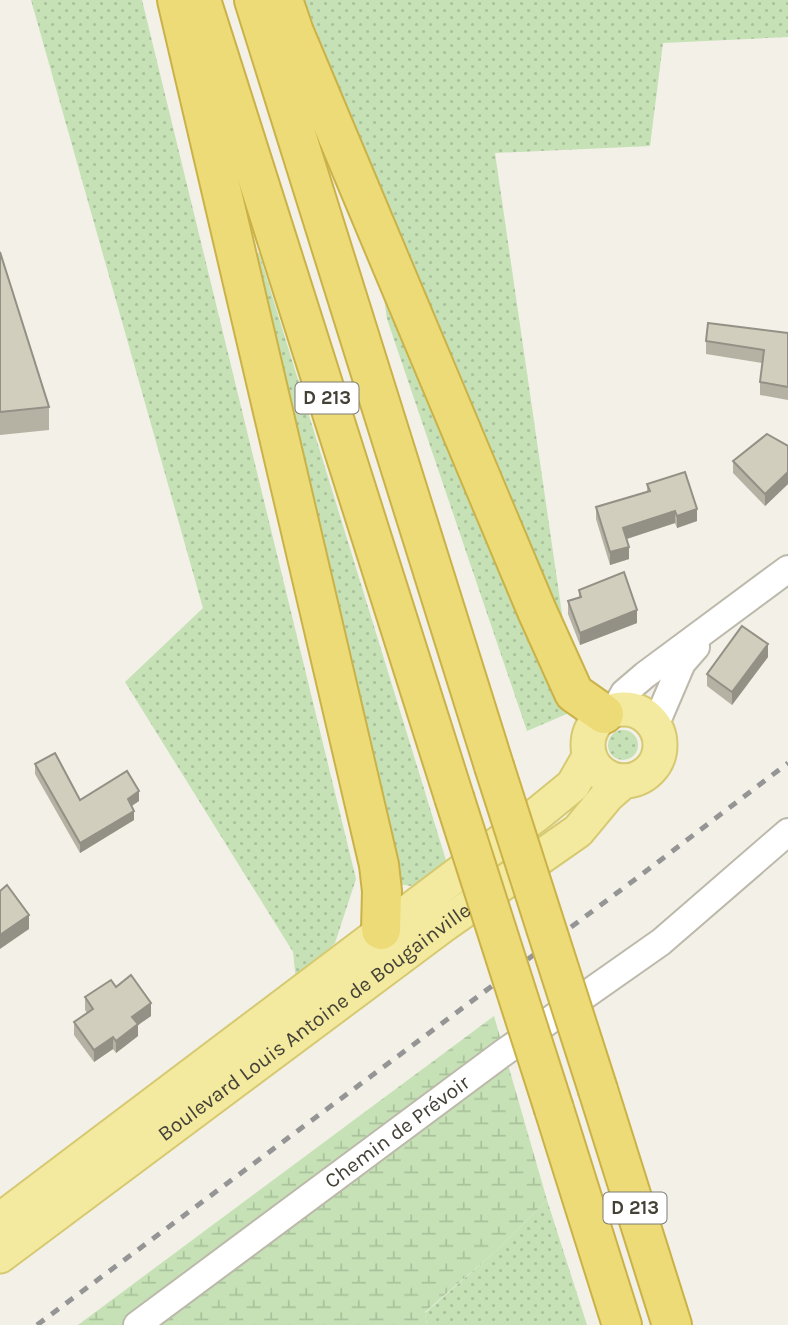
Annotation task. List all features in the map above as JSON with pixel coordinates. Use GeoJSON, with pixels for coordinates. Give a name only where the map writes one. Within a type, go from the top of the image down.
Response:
{"type":"FeatureCollection","features":[{"type":"Feature","properties":{"kind":"highway"},"geometry":{"type":"LineString","coordinates":[[177,0],[379,865],[383,891],[382,930]]}},
{"type":"Feature","properties":{"kind":"highway","name":"D 213"},"geometry":{"type":"LineString","coordinates":[[201,0],[622,1325]]}},
{"type":"Feature","properties":{"kind":"highway","name":"D 213"},"geometry":{"type":"LineString","coordinates":[[254,0],[672,1325]]}},
{"type":"Feature","properties":{"kind":"highway"},"geometry":{"type":"LineString","coordinates":[[283,0],[304,58],[547,635],[574,693],[609,711]]}},
{"type":"Feature","properties":{"kind":"main road"},"geometry":{"type":"LineString","coordinates":[[628,708],[640,712],[655,726],[660,747],[653,767],[645,775],[624,782],[603,775],[589,757],[589,733],[594,723],[609,711],[628,708]]}},
{"type":"Feature","properties":{"kind":"main road","name":"Boulevard Louis Antoine de Bougainville"},"geometry":{"type":"LineString","coordinates":[[0,1220],[573,785],[589,757]]}},
{"type":"Feature","properties":{"kind":"main road","name":"Boulevard Louis Antoine de Bougainville"},"geometry":{"type":"LineString","coordinates":[[0,1256],[445,924],[578,831],[607,796],[624,782]]}},
{"type":"Feature","properties":{"kind":"street"},"geometry":{"type":"LineString","coordinates":[[609,711],[624,692],[788,569]]}},
{"type":"Feature","properties":{"kind":"street"},"geometry":{"type":"LineString","coordinates":[[655,726],[682,663],[718,622]]}},
{"type":"Feature","properties":{"kind":"street","name":"Chemin de Prévoir"},"geometry":{"type":"LineString","coordinates":[[137,1325],[503,1053],[661,942],[788,832]]}},
{"type":"Feature","properties":{"kind":"green space"},"geometry":{"type":"Polygon","coordinates":[[[31,0],[142,0],[356,879],[335,943],[296,980],[293,952],[125,682],[203,608],[31,0]]]}},
{"type":"Feature","properties":{"kind":"green space"},"geometry":{"type":"Polygon","coordinates":[[[304,0],[788,0],[788,37],[663,43],[650,146],[495,153],[576,710],[527,731],[387,319],[363,147],[304,0]]]}},
{"type":"Feature","properties":{"kind":"green space"},"geometry":{"type":"Polygon","coordinates":[[[259,253],[449,870],[423,888],[399,884],[249,256],[259,253]]]}},
{"type":"Feature","properties":{"kind":"green space"},"geometry":{"type":"Polygon","coordinates":[[[623,730],[629,731],[637,739],[637,751],[629,759],[623,760],[617,759],[609,751],[608,745],[609,739],[617,731],[623,730]]]}},
{"type":"Feature","properties":{"kind":"green space"},"geometry":{"type":"Polygon","coordinates":[[[494,1016],[547,1200],[498,1249],[425,1312],[427,1325],[78,1325],[494,1016]]]}},
{"type":"Feature","properties":{"kind":"green space"},"geometry":{"type":"Polygon","coordinates":[[[547,1200],[587,1325],[427,1325],[425,1313],[498,1249],[547,1200]]]}},
{"type":"Feature","properties":{"kind":"building"},"geometry":{"type":"Polygon","coordinates":[[[0,252],[49,407],[0,412],[0,252]]]}},
{"type":"Feature","properties":{"kind":"building"},"geometry":{"type":"Polygon","coordinates":[[[708,323],[788,333],[788,387],[760,382],[764,350],[706,341],[708,323]]]}},
{"type":"Feature","properties":{"kind":"building"},"geometry":{"type":"Polygon","coordinates":[[[767,434],[788,446],[788,472],[765,494],[733,461],[767,434]]]}},
{"type":"Feature","properties":{"kind":"building"},"geometry":{"type":"Polygon","coordinates":[[[685,472],[697,509],[677,516],[675,511],[623,528],[629,547],[610,552],[596,507],[650,491],[647,484],[685,472]]]}},
{"type":"Feature","properties":{"kind":"building"},"geometry":{"type":"Polygon","coordinates":[[[624,572],[637,610],[580,633],[568,601],[581,597],[579,590],[624,572]]]}},
{"type":"Feature","properties":{"kind":"building"},"geometry":{"type":"Polygon","coordinates":[[[742,626],[768,644],[732,692],[707,674],[742,626]]]}},
{"type":"Feature","properties":{"kind":"building"},"geometry":{"type":"Polygon","coordinates":[[[55,753],[80,800],[127,771],[139,791],[128,799],[134,811],[80,843],[35,764],[55,753]]]}},
{"type":"Feature","properties":{"kind":"building"},"geometry":{"type":"Polygon","coordinates":[[[7,885],[29,915],[0,935],[0,891],[7,885]]]}},
{"type":"Feature","properties":{"kind":"building"},"geometry":{"type":"Polygon","coordinates":[[[131,975],[151,1003],[132,1017],[138,1024],[116,1041],[113,1037],[94,1050],[74,1022],[93,1009],[85,997],[111,980],[116,987],[131,975]]]}},
{"type":"Feature","properties":{"kind":"railway"},"geometry":{"type":"LineString","coordinates":[[37,1325],[788,763]]}}]}
